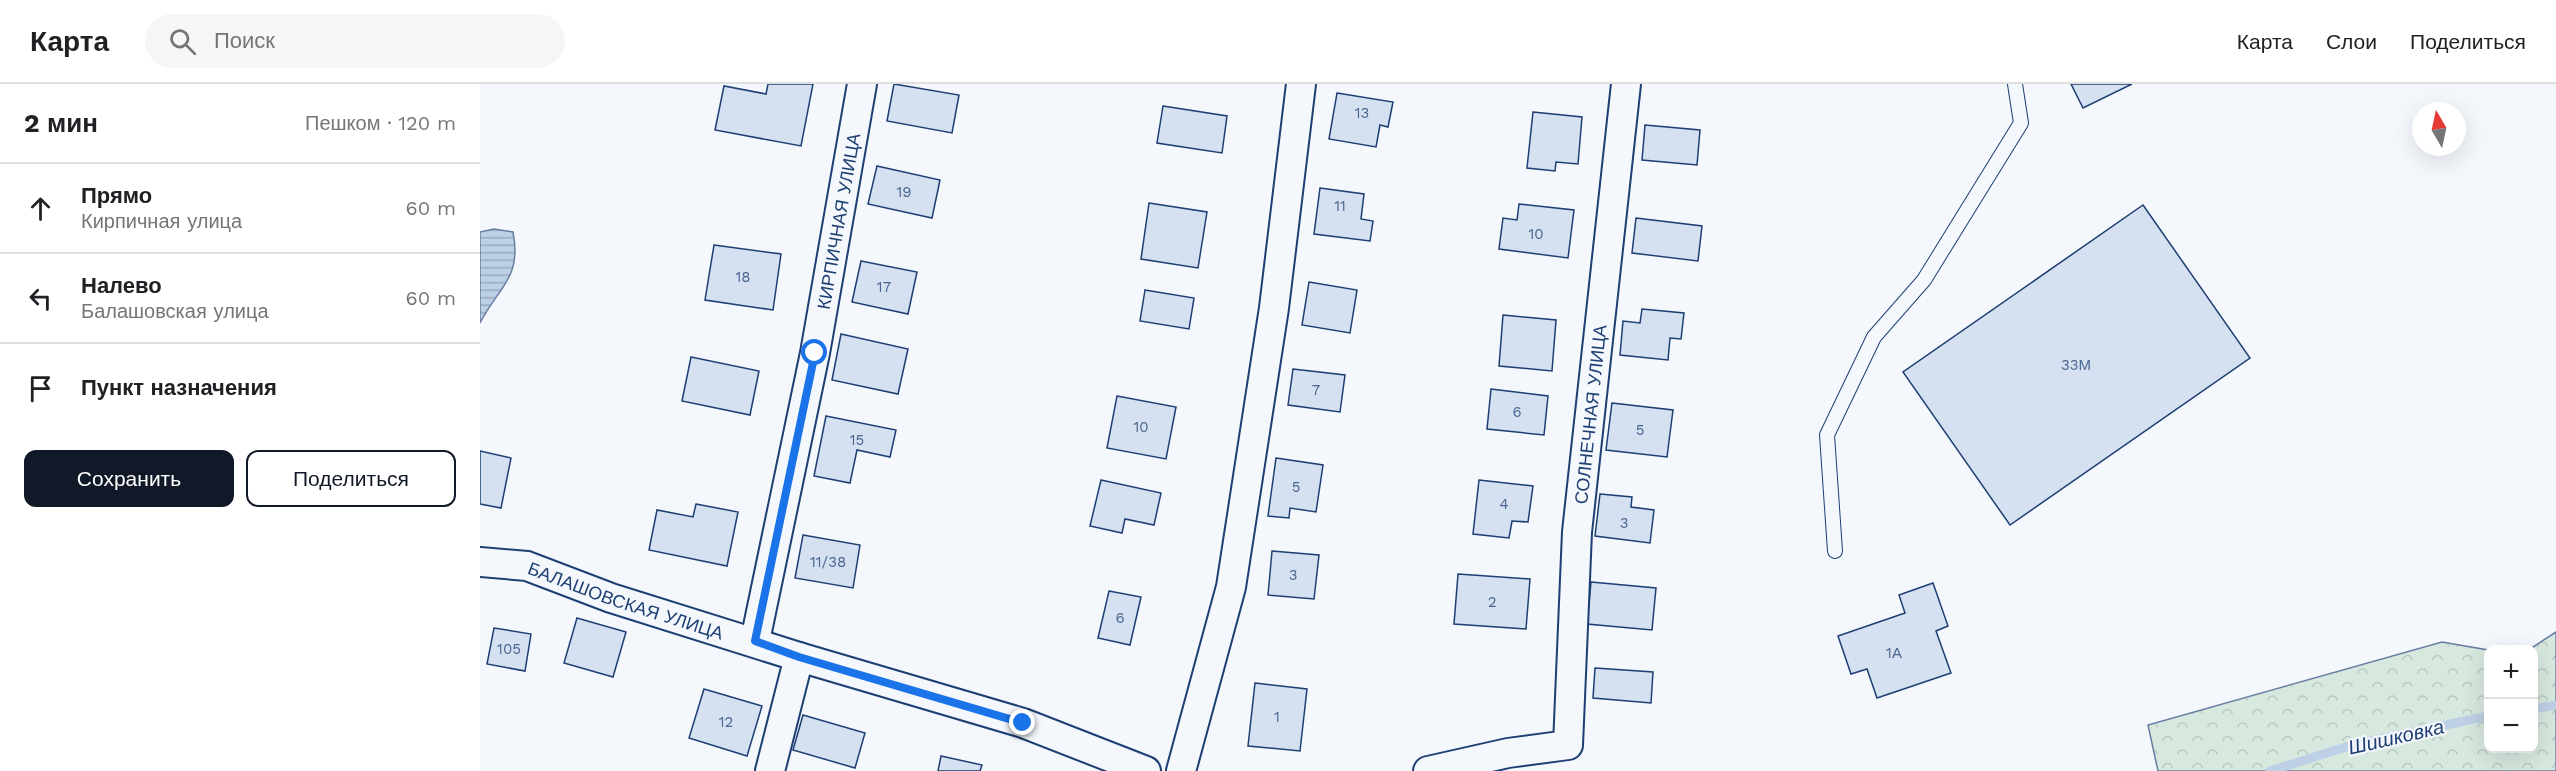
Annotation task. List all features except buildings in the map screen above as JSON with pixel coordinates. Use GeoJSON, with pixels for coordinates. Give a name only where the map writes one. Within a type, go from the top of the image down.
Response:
{"type":"FeatureCollection","features":[{"type":"Feature","properties":{"kind":"street","name":"КИРПИЧНАЯ УЛИЦА"},"geometry":{"type":"LineString","coordinates":[[755,641],[815,353],[862,84]]}},
{"type":"Feature","properties":{"kind":"street"},"geometry":{"type":"LineString","coordinates":[[1181,771],[1231,587],[1274,308],[1301,84]]}},
{"type":"Feature","properties":{"kind":"street","name":"СОЛНЕЧНАЯ УЛИЦА"},"geometry":{"type":"LineString","coordinates":[[1428,771],[1508,753],[1568,745],[1577,532],[1626,84]]}},
{"type":"Feature","properties":{"kind":"street","name":"БАЛАШОВСКАЯ УЛИЦА"},"geometry":{"type":"LineString","coordinates":[[480,562],[527,566],[610,598],[1023,723],[1146,771]]}},
{"type":"Feature","properties":{"kind":"street"},"geometry":{"type":"LineString","coordinates":[[770,771],[799,657]]}},
{"type":"Feature","properties":{"kind":"lane"},"geometry":{"type":"LineString","coordinates":[[1835,551],[1827,435],[1874,337],[1924,280],[2021,123],[2015,84]]}},
{"type":"Feature","properties":{"kind":"green space"},"geometry":{"type":"Polygon","coordinates":[[[2556,632],[2556,771],[2158,771],[2148,725],[2442,642],[2484,649],[2484,753],[2538,753],[2538,645],[2536,645],[2556,632]]]}},
{"type":"Feature","properties":{"kind":"water"},"geometry":{"type":"Polygon","coordinates":[[[494,229],[513,232],[514,260],[507,281],[480,323],[480,232],[494,229]]]}},
{"type":"Feature","properties":{"kind":"waterway","name":"Шишковка"},"geometry":{"type":"LineString","coordinates":[[2538,708],[2556,705]]}},
{"type":"Feature","properties":{"kind":"waterway","name":"Шишковка"},"geometry":{"type":"LineString","coordinates":[[2270,771],[2352,745],[2484,717]]}},
{"type":"Feature","properties":{"kind":"route"},"geometry":{"type":"LineString","coordinates":[[815,353],[755,641],[799,657],[1023,723]]}}]}
